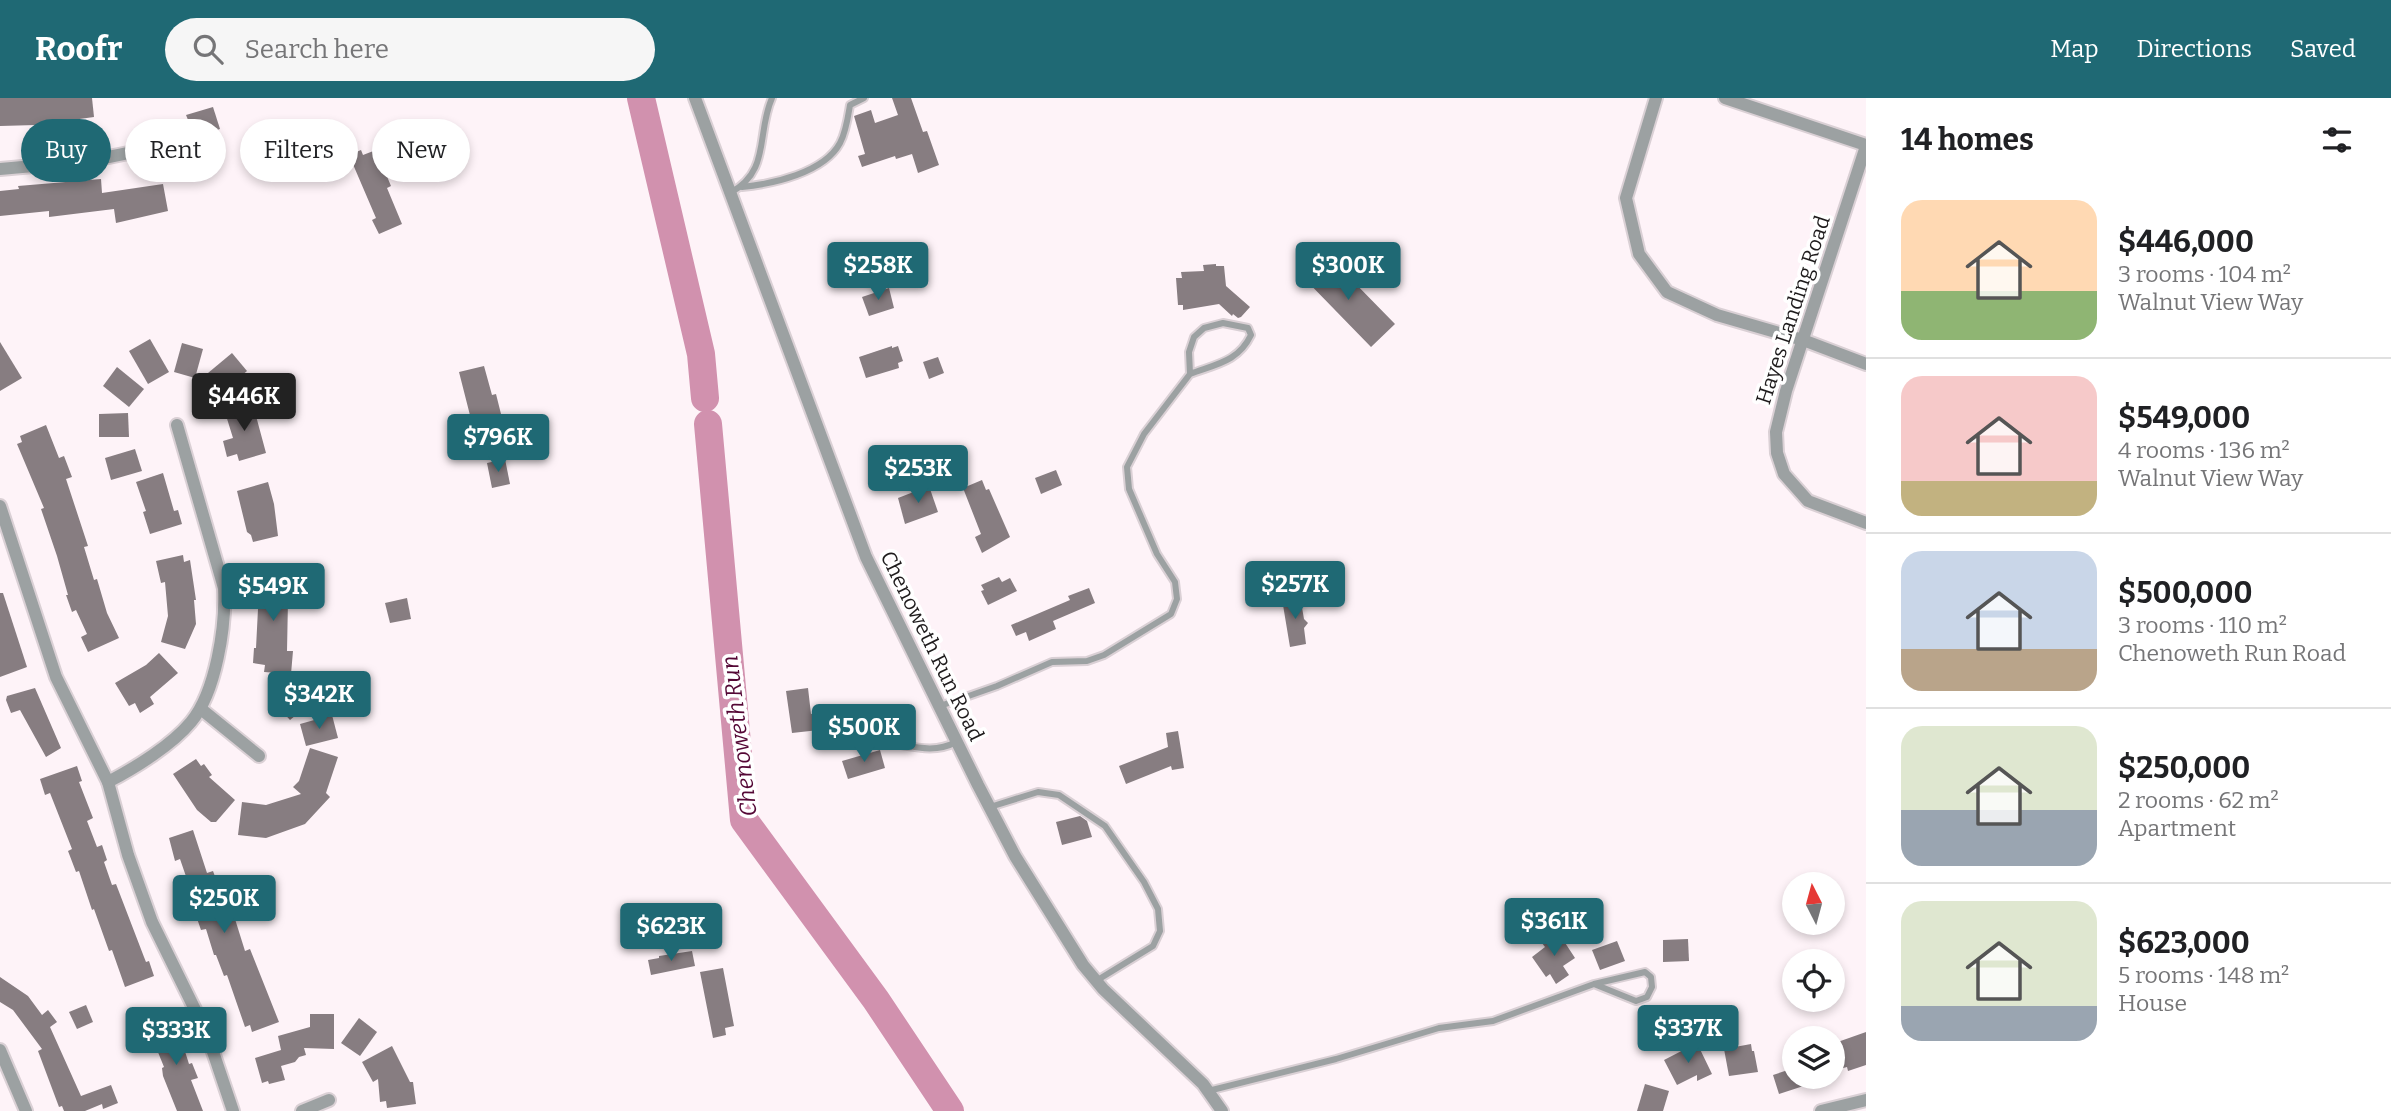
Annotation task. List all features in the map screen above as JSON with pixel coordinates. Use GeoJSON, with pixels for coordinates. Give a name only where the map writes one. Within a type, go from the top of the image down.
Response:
{"type":"FeatureCollection","features":[{"type":"Feature","properties":{"kind":"street","name":"Chenoweth Run Road"},"geometry":{"type":"LineString","coordinates":[[695,98],[736,190],[866,557],[990,807],[1038,894],[1083,965],[1096,981],[1185,1065],[1222,1111]]}},
{"type":"Feature","properties":{"kind":"street"},"geometry":{"type":"LineString","coordinates":[[1656,98],[1626,198],[1639,254],[1667,292],[1717,315],[1803,340],[1866,364]]}},
{"type":"Feature","properties":{"kind":"street"},"geometry":{"type":"LineString","coordinates":[[1725,98],[1866,145]]}},
{"type":"Feature","properties":{"kind":"street","name":"Hayes Landing Road"},"geometry":{"type":"LineString","coordinates":[[1866,145],[1786,391],[1776,432],[1777,453],[1784,474],[1808,501],[1866,523]]}},
{"type":"Feature","properties":{"kind":"street"},"geometry":{"type":"LineString","coordinates":[[0,169],[89,161],[125,154]]}},
{"type":"Feature","properties":{"kind":"street"},"geometry":{"type":"LineString","coordinates":[[108,782],[170,741],[191,722],[201,709],[223,634],[224,588],[177,425]]}},
{"type":"Feature","properties":{"kind":"street"},"geometry":{"type":"LineString","coordinates":[[0,506],[56,677],[108,782],[128,855],[152,922],[208,1034],[233,1111]]}},
{"type":"Feature","properties":{"kind":"street"},"geometry":{"type":"LineString","coordinates":[[201,709],[259,756]]}},
{"type":"Feature","properties":{"kind":"street"},"geometry":{"type":"LineString","coordinates":[[0,1051],[26,1111]]}},
{"type":"Feature","properties":{"kind":"street"},"geometry":{"type":"LineString","coordinates":[[302,1111],[330,1100]]}},
{"type":"Feature","properties":{"kind":"street"},"geometry":{"type":"LineString","coordinates":[[1821,1111],[1866,1100]]}},
{"type":"Feature","properties":{"kind":"lane"},"geometry":{"type":"LineString","coordinates":[[736,190],[752,175],[760,157],[772,98]]}},
{"type":"Feature","properties":{"kind":"lane"},"geometry":{"type":"LineString","coordinates":[[736,190],[767,184],[803,172],[826,159],[840,143],[850,105],[864,98]]}},
{"type":"Feature","properties":{"kind":"lane"},"geometry":{"type":"LineString","coordinates":[[940,706],[1052,663],[1087,661],[1104,655],[1171,614],[1177,599],[1175,582],[1157,554],[1129,489],[1127,467],[1144,434],[1190,374],[1231,358],[1244,349],[1251,335],[1248,328],[1223,323],[1204,328],[1194,338],[1189,352],[1190,374]]}},
{"type":"Feature","properties":{"kind":"lane"},"geometry":{"type":"LineString","coordinates":[[848,742],[870,741],[934,749],[957,742]]}},
{"type":"Feature","properties":{"kind":"lane"},"geometry":{"type":"LineString","coordinates":[[990,807],[1038,792],[1059,795],[1105,825],[1144,882],[1158,909],[1160,932],[1153,946],[1096,981]]}},
{"type":"Feature","properties":{"kind":"lane"},"geometry":{"type":"LineString","coordinates":[[1208,1091],[1336,1059],[1439,1028],[1493,1021],[1594,984],[1644,972],[1651,977],[1652,988],[1647,997],[1636,1000],[1594,984]]}},
{"type":"Feature","properties":{"kind":"building"},"geometry":{"type":"Polygon","coordinates":[[[0,98],[92,98],[94,117],[21,119],[21,125],[0,126],[0,98]]]}},
{"type":"Feature","properties":{"kind":"building"},"geometry":{"type":"Polygon","coordinates":[[[892,98],[911,98],[939,165],[918,173],[912,154],[896,159],[895,156],[862,167],[858,156],[865,154],[854,116],[871,110],[875,123],[898,115],[892,98]]]}},
{"type":"Feature","properties":{"kind":"building"},"geometry":{"type":"Polygon","coordinates":[[[213,107],[217,119],[188,119],[186,115],[213,107]]]}},
{"type":"Feature","properties":{"kind":"building"},"geometry":{"type":"Polygon","coordinates":[[[361,150],[363,155],[372,152],[372,182],[389,182],[391,186],[387,188],[402,224],[379,234],[372,220],[376,218],[358,176],[358,151],[361,150]]]}},
{"type":"Feature","properties":{"kind":"building"},"geometry":{"type":"Polygon","coordinates":[[[101,182],[102,193],[163,184],[168,211],[116,223],[114,209],[49,217],[49,211],[0,216],[0,191],[19,189],[18,186],[101,182]]]}},
{"type":"Feature","properties":{"kind":"building"},"geometry":{"type":"Polygon","coordinates":[[[921,252],[926,265],[905,274],[900,261],[921,252]]]}},
{"type":"Feature","properties":{"kind":"building"},"geometry":{"type":"Polygon","coordinates":[[[1314,256],[1340,283],[1348,276],[1395,324],[1371,347],[1298,272],[1314,256]]]}},
{"type":"Feature","properties":{"kind":"building"},"geometry":{"type":"Polygon","coordinates":[[[1203,265],[1224,266],[1226,286],[1250,307],[1241,317],[1232,316],[1219,304],[1183,310],[1183,305],[1178,305],[1176,278],[1182,278],[1181,272],[1204,271],[1203,265]]]}},
{"type":"Feature","properties":{"kind":"building"},"geometry":{"type":"Polygon","coordinates":[[[889,288],[894,308],[869,316],[862,297],[889,288]]]}},
{"type":"Feature","properties":{"kind":"building"},"geometry":{"type":"Polygon","coordinates":[[[150,339],[169,372],[148,384],[129,351],[150,339]]]}},
{"type":"Feature","properties":{"kind":"building"},"geometry":{"type":"Polygon","coordinates":[[[0,342],[22,378],[0,391],[0,342]]]}},
{"type":"Feature","properties":{"kind":"building"},"geometry":{"type":"Polygon","coordinates":[[[182,343],[203,349],[195,378],[174,372],[182,343]]]}},
{"type":"Feature","properties":{"kind":"building"},"geometry":{"type":"Polygon","coordinates":[[[898,346],[903,361],[898,363],[899,368],[866,378],[859,357],[898,346]]]}},
{"type":"Feature","properties":{"kind":"building"},"geometry":{"type":"Polygon","coordinates":[[[232,353],[247,371],[217,396],[202,378],[232,353]]]}},
{"type":"Feature","properties":{"kind":"building"},"geometry":{"type":"Polygon","coordinates":[[[938,357],[944,373],[929,379],[923,362],[938,357]]]}},
{"type":"Feature","properties":{"kind":"building"},"geometry":{"type":"Polygon","coordinates":[[[484,366],[492,395],[496,394],[501,414],[493,416],[496,425],[474,431],[459,372],[484,366]]]}},
{"type":"Feature","properties":{"kind":"building"},"geometry":{"type":"Polygon","coordinates":[[[117,367],[144,389],[129,407],[103,386],[117,367]]]}},
{"type":"Feature","properties":{"kind":"building"},"geometry":{"type":"Polygon","coordinates":[[[252,401],[266,453],[239,461],[237,454],[227,457],[223,441],[233,438],[224,409],[252,401]]]}},
{"type":"Feature","properties":{"kind":"building"},"geometry":{"type":"Polygon","coordinates":[[[128,413],[129,437],[99,437],[99,414],[128,413]]]}},
{"type":"Feature","properties":{"kind":"building"},"geometry":{"type":"Polygon","coordinates":[[[46,425],[59,458],[64,456],[72,477],[66,479],[88,546],[84,547],[94,580],[97,579],[107,613],[119,638],[88,652],[81,637],[87,634],[76,610],[72,612],[66,595],[57,556],[41,509],[44,508],[17,444],[22,442],[20,436],[46,425]]]}},
{"type":"Feature","properties":{"kind":"building"},"geometry":{"type":"Polygon","coordinates":[[[135,449],[142,471],[111,480],[105,458],[135,449]]]}},
{"type":"Feature","properties":{"kind":"building"},"geometry":{"type":"Polygon","coordinates":[[[505,459],[510,484],[492,488],[487,463],[505,459]]]}},
{"type":"Feature","properties":{"kind":"building"},"geometry":{"type":"Polygon","coordinates":[[[1056,470],[1062,485],[1041,494],[1035,478],[1056,470]]]}},
{"type":"Feature","properties":{"kind":"building"},"geometry":{"type":"Polygon","coordinates":[[[163,473],[174,511],[178,510],[182,524],[150,534],[143,512],[146,511],[136,482],[163,473]]]}},
{"type":"Feature","properties":{"kind":"building"},"geometry":{"type":"Polygon","coordinates":[[[982,480],[986,490],[989,489],[1010,537],[982,553],[975,537],[981,534],[963,488],[982,480]]]}},
{"type":"Feature","properties":{"kind":"building"},"geometry":{"type":"Polygon","coordinates":[[[268,482],[278,536],[253,542],[247,532],[237,491],[268,482]]]}},
{"type":"Feature","properties":{"kind":"building"},"geometry":{"type":"Polygon","coordinates":[[[929,486],[938,512],[905,524],[898,498],[929,486]]]}},
{"type":"Feature","properties":{"kind":"building"},"geometry":{"type":"Polygon","coordinates":[[[183,555],[184,562],[190,560],[196,600],[196,624],[185,649],[161,642],[168,616],[165,582],[161,583],[156,561],[183,555]]]}},
{"type":"Feature","properties":{"kind":"building"},"geometry":{"type":"Polygon","coordinates":[[[275,569],[275,573],[287,572],[287,651],[293,651],[291,674],[264,672],[265,665],[253,663],[258,609],[262,609],[256,571],[275,569]]]}},
{"type":"Feature","properties":{"kind":"building"},"geometry":{"type":"Polygon","coordinates":[[[999,577],[1002,582],[1010,578],[1017,591],[988,605],[981,585],[999,577]]]}},
{"type":"Feature","properties":{"kind":"building"},"geometry":{"type":"Polygon","coordinates":[[[1089,588],[1095,603],[1053,621],[1056,629],[1029,641],[1026,632],[1016,636],[1011,625],[1070,600],[1068,596],[1089,588]]]}},
{"type":"Feature","properties":{"kind":"building"},"geometry":{"type":"Polygon","coordinates":[[[0,593],[3,593],[27,667],[0,677],[0,593]]]}},
{"type":"Feature","properties":{"kind":"building"},"geometry":{"type":"Polygon","coordinates":[[[1300,596],[1304,619],[1308,623],[1304,628],[1306,644],[1290,647],[1282,599],[1300,596]]]}},
{"type":"Feature","properties":{"kind":"building"},"geometry":{"type":"Polygon","coordinates":[[[407,598],[411,619],[390,623],[385,603],[407,598]]]}},
{"type":"Feature","properties":{"kind":"building"},"geometry":{"type":"Polygon","coordinates":[[[159,653],[178,673],[150,697],[154,704],[140,713],[135,703],[129,706],[115,683],[146,665],[159,653]]]}},
{"type":"Feature","properties":{"kind":"building"},"geometry":{"type":"Polygon","coordinates":[[[297,683],[313,701],[290,720],[279,708],[283,705],[278,700],[297,683]]]}},
{"type":"Feature","properties":{"kind":"building"},"geometry":{"type":"Polygon","coordinates":[[[35,688],[61,748],[46,757],[20,710],[11,713],[6,700],[7,696],[35,688]]]}},
{"type":"Feature","properties":{"kind":"building"},"geometry":{"type":"Polygon","coordinates":[[[808,688],[811,714],[817,713],[819,730],[792,733],[786,691],[808,688]]]}},
{"type":"Feature","properties":{"kind":"building"},"geometry":{"type":"Polygon","coordinates":[[[332,715],[338,738],[306,746],[300,724],[332,715]]]}},
{"type":"Feature","properties":{"kind":"building"},"geometry":{"type":"Polygon","coordinates":[[[1178,731],[1184,768],[1172,770],[1171,766],[1126,784],[1119,766],[1168,747],[1166,733],[1178,731]]]}},
{"type":"Feature","properties":{"kind":"building"},"geometry":{"type":"Polygon","coordinates":[[[310,748],[338,757],[326,793],[330,797],[305,824],[266,838],[238,835],[242,802],[266,805],[301,794],[293,787],[299,781],[310,748]]]}},
{"type":"Feature","properties":{"kind":"building"},"geometry":{"type":"Polygon","coordinates":[[[880,750],[885,768],[848,779],[842,761],[880,750]]]}},
{"type":"Feature","properties":{"kind":"building"},"geometry":{"type":"Polygon","coordinates":[[[196,759],[201,766],[204,764],[212,775],[209,777],[235,800],[216,822],[211,822],[197,810],[173,774],[196,759]]]}},
{"type":"Feature","properties":{"kind":"building"},"geometry":{"type":"Polygon","coordinates":[[[77,766],[82,781],[79,782],[93,818],[87,821],[97,847],[102,845],[107,860],[104,862],[112,885],[116,884],[154,976],[125,987],[112,950],[109,951],[94,909],[92,910],[79,871],[76,872],[68,851],[72,849],[50,793],[45,795],[40,779],[77,766]]]}},
{"type":"Feature","properties":{"kind":"building"},"geometry":{"type":"Polygon","coordinates":[[[1080,816],[1087,821],[1092,837],[1062,845],[1056,822],[1080,816]]]}},
{"type":"Feature","properties":{"kind":"building"},"geometry":{"type":"Polygon","coordinates":[[[193,830],[207,873],[213,871],[226,907],[233,904],[245,951],[250,949],[279,1022],[252,1032],[250,1025],[245,1027],[227,975],[224,976],[214,955],[206,929],[201,930],[192,904],[189,905],[184,890],[190,888],[180,859],[175,861],[169,838],[193,830]]]}},
{"type":"Feature","properties":{"kind":"building"},"geometry":{"type":"Polygon","coordinates":[[[1558,932],[1575,958],[1563,966],[1569,975],[1556,984],[1550,974],[1546,977],[1532,957],[1545,947],[1542,943],[1558,932]]]}},
{"type":"Feature","properties":{"kind":"building"},"geometry":{"type":"Polygon","coordinates":[[[1688,939],[1689,961],[1663,962],[1663,940],[1688,939]]]}},
{"type":"Feature","properties":{"kind":"building"},"geometry":{"type":"Polygon","coordinates":[[[1617,941],[1625,961],[1600,970],[1592,950],[1617,941]]]}},
{"type":"Feature","properties":{"kind":"building"},"geometry":{"type":"Polygon","coordinates":[[[692,951],[695,966],[651,975],[648,960],[692,951]]]}},
{"type":"Feature","properties":{"kind":"building"},"geometry":{"type":"Polygon","coordinates":[[[723,968],[734,1026],[725,1028],[726,1035],[713,1038],[700,972],[723,968]]]}},
{"type":"Feature","properties":{"kind":"building"},"geometry":{"type":"Polygon","coordinates":[[[0,977],[28,996],[42,1015],[48,1010],[57,1022],[50,1027],[81,1096],[111,1085],[118,1103],[103,1109],[102,1104],[85,1111],[64,1111],[62,1106],[59,1107],[38,1051],[42,1049],[13,1010],[0,1002],[0,977]]]}},
{"type":"Feature","properties":{"kind":"building"},"geometry":{"type":"Polygon","coordinates":[[[86,1005],[93,1022],[77,1029],[69,1012],[86,1005]]]}},
{"type":"Feature","properties":{"kind":"building"},"geometry":{"type":"Polygon","coordinates":[[[310,1014],[334,1014],[334,1049],[304,1048],[306,1055],[281,1066],[285,1080],[262,1083],[255,1058],[281,1050],[278,1036],[310,1027],[310,1014]]]}},
{"type":"Feature","properties":{"kind":"building"},"geometry":{"type":"Polygon","coordinates":[[[359,1018],[377,1032],[360,1056],[341,1043],[359,1018]]]}},
{"type":"Feature","properties":{"kind":"building"},"geometry":{"type":"Polygon","coordinates":[[[175,1020],[189,1064],[192,1063],[198,1078],[191,1080],[203,1111],[177,1111],[163,1076],[164,1067],[149,1030],[175,1020]]]}},
{"type":"Feature","properties":{"kind":"building"},"geometry":{"type":"Polygon","coordinates":[[[1866,1032],[1866,1065],[1848,1071],[1845,1068],[1845,1039],[1866,1032]]]}},
{"type":"Feature","properties":{"kind":"building"},"geometry":{"type":"Polygon","coordinates":[[[1697,1043],[1712,1074],[1697,1081],[1697,1075],[1677,1085],[1664,1060],[1697,1043]]]}},
{"type":"Feature","properties":{"kind":"building"},"geometry":{"type":"Polygon","coordinates":[[[1751,1044],[1758,1072],[1729,1076],[1724,1049],[1751,1044]]]}},
{"type":"Feature","properties":{"kind":"building"},"geometry":{"type":"Polygon","coordinates":[[[392,1046],[410,1082],[413,1082],[416,1104],[387,1108],[386,1101],[380,1102],[378,1079],[373,1082],[362,1062],[392,1046]]]}},
{"type":"Feature","properties":{"kind":"building"},"geometry":{"type":"Polygon","coordinates":[[[1782,1072],[1782,1089],[1794,1089],[1779,1094],[1773,1075],[1782,1072]]]}},
{"type":"Feature","properties":{"kind":"building"},"geometry":{"type":"Polygon","coordinates":[[[1645,1084],[1669,1091],[1663,1111],[1637,1111],[1645,1084]]]}},
{"type":"Feature","properties":{"kind":"waterway","name":"Chenoweth Run"},"geometry":{"type":"LineString","coordinates":[[641,98],[701,354],[705,398]]}},
{"type":"Feature","properties":{"kind":"waterway","name":"Chenoweth Run"},"geometry":{"type":"LineString","coordinates":[[708,424],[744,820],[876,1000],[950,1111]]}}]}
